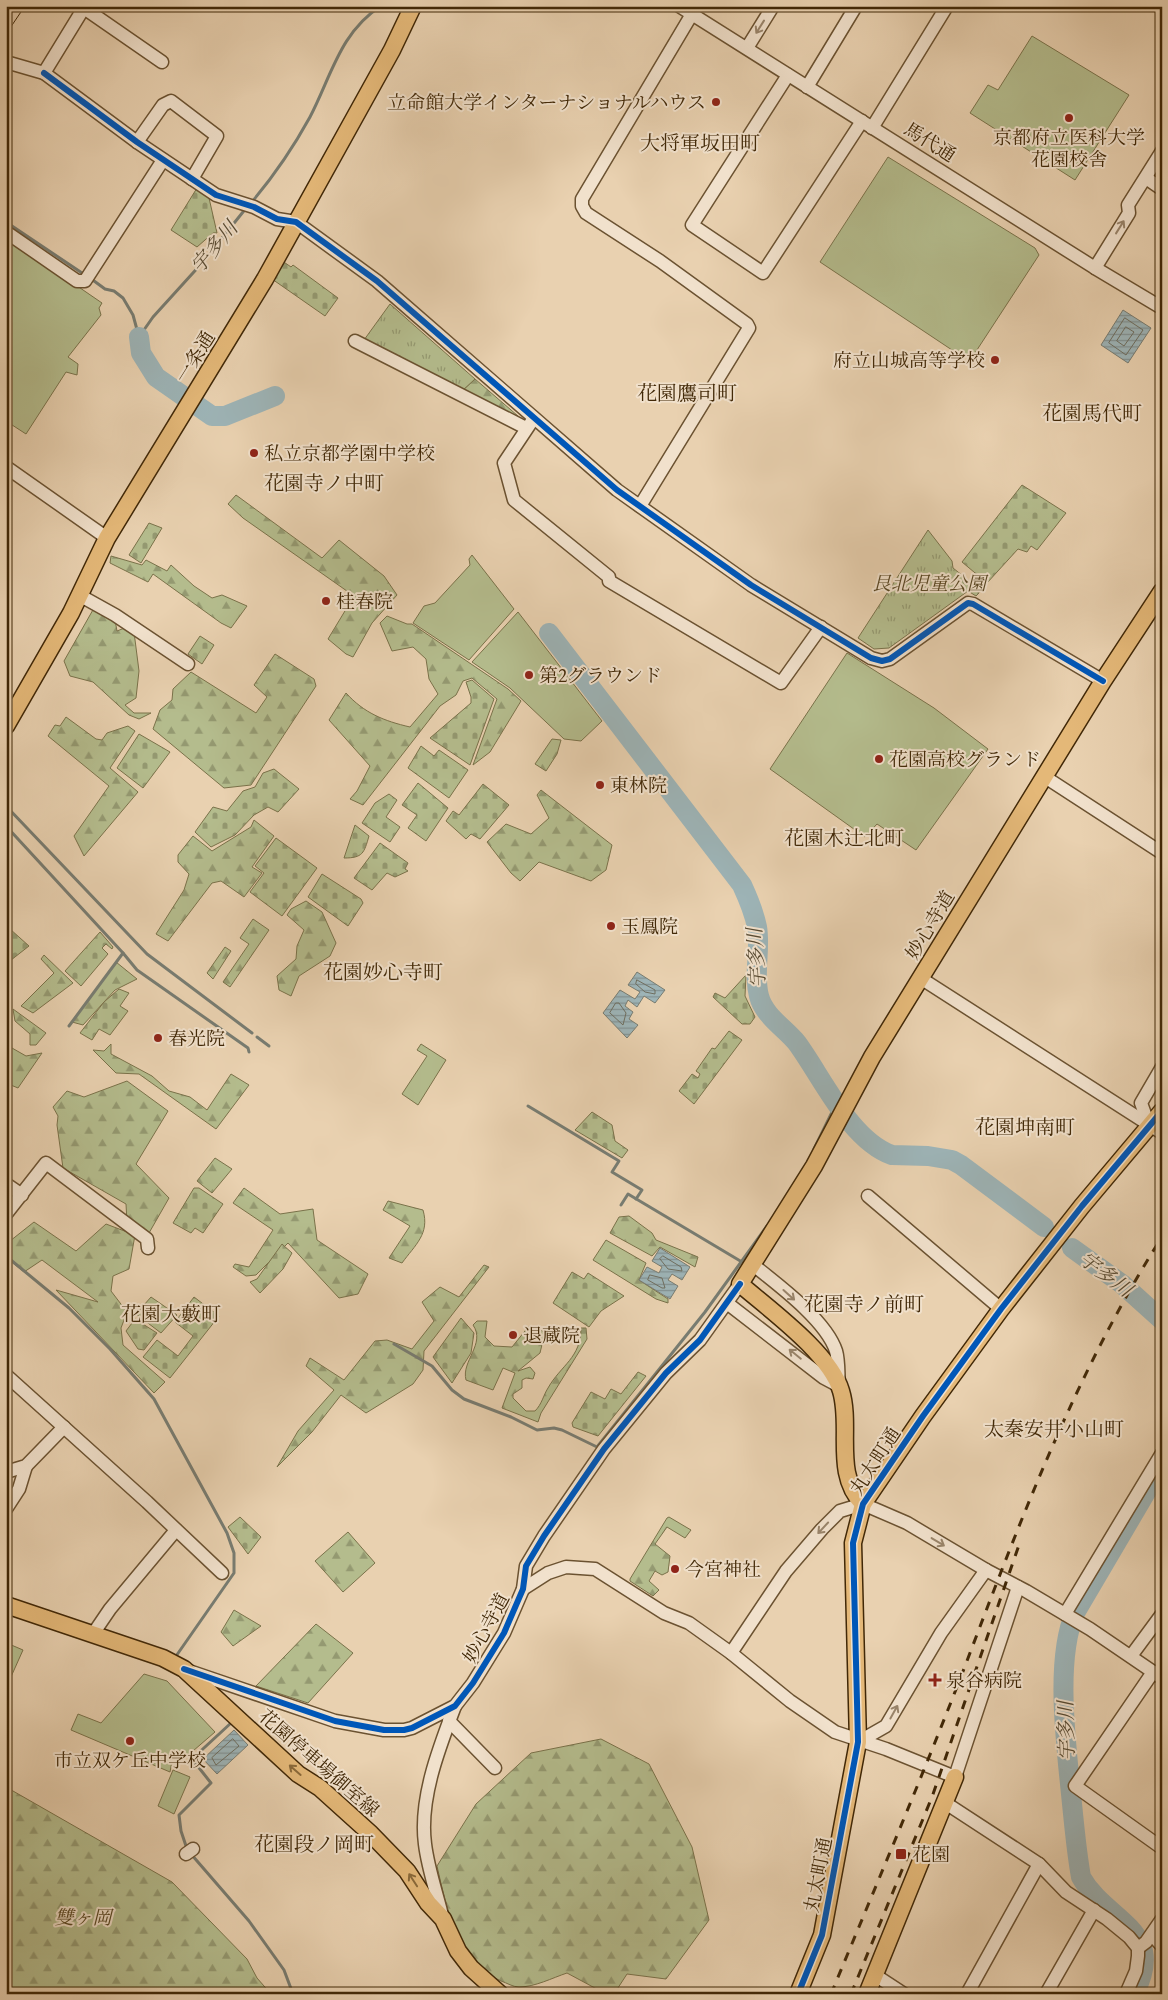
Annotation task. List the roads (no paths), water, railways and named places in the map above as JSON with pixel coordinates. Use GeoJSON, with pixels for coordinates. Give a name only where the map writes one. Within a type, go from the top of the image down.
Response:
{"type":"FeatureCollection","features":[{"type":"Feature","properties":{"kind":"main road","name":"一条通"},"geometry":{"type":"LineString","coordinates":[[6,726],[22,702],[80,595],[107,538],[231,337],[392,50],[413,6]]}},
{"type":"Feature","properties":{"kind":"main road","name":"妙心寺道"},"geometry":{"type":"LineString","coordinates":[[740,1284],[814,1166],[865,1070],[1103,681],[1162,591]]}},
{"type":"Feature","properties":{"kind":"main road","name":"丸太町通"},"geometry":{"type":"LineString","coordinates":[[798,1994],[823,1928],[858,1742],[853,1543],[863,1504],[923,1416],[1001,1309],[1155,1129],[1162,1111]]}},
{"type":"Feature","properties":{"kind":"main road"},"geometry":{"type":"LineString","coordinates":[[740,1284],[791,1328],[830,1367],[839,1386],[843,1408],[844,1452],[849,1478],[858,1500],[863,1504]]}},
{"type":"Feature","properties":{"kind":"main road","name":"花園停車場御室線"},"geometry":{"type":"LineString","coordinates":[[6,1605],[175,1664],[298,1774],[320,1788],[371,1834],[407,1871],[428,1903],[443,1919],[458,1951],[471,1968],[500,1994]]}},
{"type":"Feature","properties":{"kind":"main road"},"geometry":{"type":"LineString","coordinates":[[867,1994],[955,1777]]}},
{"type":"Feature","properties":{"kind":"street"},"geometry":{"type":"LineString","coordinates":[[747,48],[773,6]]}},
{"type":"Feature","properties":{"kind":"street"},"geometry":{"type":"LineString","coordinates":[[807,87],[856,6]]}},
{"type":"Feature","properties":{"kind":"street"},"geometry":{"type":"LineString","coordinates":[[788,75],[692,225],[763,273],[947,6]]}},
{"type":"Feature","properties":{"kind":"street"},"geometry":{"type":"LineString","coordinates":[[44,73],[84,7],[162,62]]}},
{"type":"Feature","properties":{"kind":"street"},"geometry":{"type":"LineString","coordinates":[[640,506],[749,328],[747,324],[660,261],[586,213],[582,206],[582,198],[686,9]]}},
{"type":"Feature","properties":{"kind":"street","name":"馬代通"},"geometry":{"type":"LineString","coordinates":[[686,9],[1094,268],[1162,308]]}},
{"type":"Feature","properties":{"kind":"street"},"geometry":{"type":"LineString","coordinates":[[6,62],[44,73],[137,142],[216,195],[250,206],[277,219],[296,222],[377,281],[617,490],[751,585],[871,658],[886,661],[968,603],[973,604],[1103,681]]}},
{"type":"Feature","properties":{"kind":"street"},"geometry":{"type":"LineString","coordinates":[[137,142],[163,105],[171,101],[217,136],[192,179]]}},
{"type":"Feature","properties":{"kind":"street"},"geometry":{"type":"LineString","coordinates":[[1094,268],[1129,213],[1128,205],[1162,151]]}},
{"type":"Feature","properties":{"kind":"street"},"geometry":{"type":"LineString","coordinates":[[6,232],[77,281],[88,277],[163,160]]}},
{"type":"Feature","properties":{"kind":"street"},"geometry":{"type":"LineString","coordinates":[[1146,178],[1162,189]]}},
{"type":"Feature","properties":{"kind":"street"},"geometry":{"type":"LineString","coordinates":[[355,341],[526,428]]}},
{"type":"Feature","properties":{"kind":"street"},"geometry":{"type":"LineString","coordinates":[[534,418],[504,463],[514,500],[609,577],[610,581],[781,683],[821,627]]}},
{"type":"Feature","properties":{"kind":"street"},"geometry":{"type":"LineString","coordinates":[[6,467],[107,538]]}},
{"type":"Feature","properties":{"kind":"street"},"geometry":{"type":"LineString","coordinates":[[80,595],[116,616],[188,664]]}},
{"type":"Feature","properties":{"kind":"street"},"geometry":{"type":"LineString","coordinates":[[1045,777],[1162,853]]}},
{"type":"Feature","properties":{"kind":"street"},"geometry":{"type":"LineString","coordinates":[[922,979],[1155,1129]]}},
{"type":"Feature","properties":{"kind":"street"},"geometry":{"type":"LineString","coordinates":[[1155,1129],[1141,1103],[1162,1067]]}},
{"type":"Feature","properties":{"kind":"street"},"geometry":{"type":"LineString","coordinates":[[6,1214],[46,1163],[147,1239],[148,1248]]}},
{"type":"Feature","properties":{"kind":"street"},"geometry":{"type":"LineString","coordinates":[[6,1184],[22,1195]]}},
{"type":"Feature","properties":{"kind":"street"},"geometry":{"type":"LineString","coordinates":[[868,1196],[1001,1309]]}},
{"type":"Feature","properties":{"kind":"street"},"geometry":{"type":"LineString","coordinates":[[752,1264],[809,1312],[828,1336],[836,1351],[839,1386]]}},
{"type":"Feature","properties":{"kind":"street","name":"妙心寺道"},"geometry":{"type":"LineString","coordinates":[[175,1664],[335,1720],[384,1730],[412,1728],[455,1706],[473,1683],[504,1633],[523,1589],[526,1566],[595,1461],[666,1373],[700,1340],[740,1284]]}},
{"type":"Feature","properties":{"kind":"street"},"geometry":{"type":"LineString","coordinates":[[727,1303],[824,1378],[839,1386]]}},
{"type":"Feature","properties":{"kind":"street"},"geometry":{"type":"LineString","coordinates":[[6,1375],[222,1574]]}},
{"type":"Feature","properties":{"kind":"street"},"geometry":{"type":"LineString","coordinates":[[6,1508],[19,1489],[26,1466],[64,1427]]}},
{"type":"Feature","properties":{"kind":"street"},"geometry":{"type":"LineString","coordinates":[[1069,1617],[1162,1453]]}},
{"type":"Feature","properties":{"kind":"street"},"geometry":{"type":"LineString","coordinates":[[6,1472],[26,1466]]}},
{"type":"Feature","properties":{"kind":"street"},"geometry":{"type":"LineString","coordinates":[[731,1652],[786,1571],[840,1510],[863,1504],[896,1518],[1069,1617],[1158,1675],[1075,1786],[1162,1848]]}},
{"type":"Feature","properties":{"kind":"street"},"geometry":{"type":"LineString","coordinates":[[93,1634],[110,1609],[176,1530]]}},
{"type":"Feature","properties":{"kind":"street"},"geometry":{"type":"LineString","coordinates":[[523,1589],[548,1573],[566,1567],[595,1569],[664,1613],[689,1623],[731,1652],[790,1701],[835,1732],[858,1742],[886,1749],[955,1777],[1018,1587]]}},
{"type":"Feature","properties":{"kind":"street"},"geometry":{"type":"LineString","coordinates":[[858,1742],[886,1726],[937,1640],[986,1570]]}},
{"type":"Feature","properties":{"kind":"street"},"geometry":{"type":"LineString","coordinates":[[1131,1656],[1162,1614]]}},
{"type":"Feature","properties":{"kind":"street"},"geometry":{"type":"LineString","coordinates":[[443,1919],[429,1866],[424,1832],[429,1791],[455,1706]]}},
{"type":"Feature","properties":{"kind":"street"},"geometry":{"type":"LineString","coordinates":[[449,1721],[495,1768]]}},
{"type":"Feature","properties":{"kind":"street"},"geometry":{"type":"LineString","coordinates":[[944,1802],[1039,1864],[1066,1892],[1121,1929],[1145,1941],[1162,1946]]}},
{"type":"Feature","properties":{"kind":"street"},"geometry":{"type":"LineString","coordinates":[[967,1994],[1039,1864]]}},
{"type":"Feature","properties":{"kind":"street"},"geometry":{"type":"LineString","coordinates":[[1046,1994],[1094,1910]]}},
{"type":"Feature","properties":{"kind":"street"},"geometry":{"type":"LineString","coordinates":[[1126,1994],[1136,1971],[1145,1941],[1162,1919]]}},
{"type":"Feature","properties":{"kind":"street"},"geometry":{"type":"LineString","coordinates":[[874,1975],[904,1994]]}},
{"type":"Feature","properties":{"kind":"water"},"geometry":{"type":"Polygon","coordinates":[[[1123,310],[1151,328],[1128,363],[1101,345],[1123,310]]]}},
{"type":"Feature","properties":{"kind":"water"},"geometry":{"type":"Polygon","coordinates":[[[637,972],[665,990],[655,1003],[644,996],[637,1007],[628,1000],[625,1006],[633,1012],[629,1019],[638,1025],[627,1038],[603,1013],[620,990],[635,999],[640,992],[628,985],[637,972]]]}},
{"type":"Feature","properties":{"kind":"water"},"geometry":{"type":"Polygon","coordinates":[[[660,1248],[690,1267],[682,1280],[672,1274],[668,1280],[678,1286],[670,1299],[639,1280],[647,1267],[659,1273],[662,1267],[652,1261],[660,1248]]]}},
{"type":"Feature","properties":{"kind":"water"},"geometry":{"type":"Polygon","coordinates":[[[234,1730],[248,1745],[217,1774],[203,1759],[234,1730]]]}},
{"type":"Feature","properties":{"kind":"waterway","name":"宇多川"},"geometry":{"type":"LineString","coordinates":[[251,203],[282,162],[303,129],[346,42],[367,17],[381,6]]}},
{"type":"Feature","properties":{"kind":"waterway","name":"宇多川"},"geometry":{"type":"LineString","coordinates":[[139,337],[153,317],[202,263],[247,207]]}},
{"type":"Feature","properties":{"kind":"waterway"},"geometry":{"type":"LineString","coordinates":[[6,222],[85,275]]}},
{"type":"Feature","properties":{"kind":"waterway"},"geometry":{"type":"LineString","coordinates":[[90,278],[105,289],[114,291],[123,298],[133,315],[139,337]]}},
{"type":"Feature","properties":{"kind":"waterway","name":"宇多川"},"geometry":{"type":"LineString","coordinates":[[139,337],[141,353],[156,377],[212,416],[225,416],[275,396]]}},
{"type":"Feature","properties":{"kind":"waterway","name":"宇多川"},"geometry":{"type":"LineString","coordinates":[[549,633],[742,885],[753,911],[757,927],[757,988],[765,1010],[797,1043],[850,1122],[863,1136],[877,1147],[892,1155],[928,1156],[952,1160],[1044,1227]]}},
{"type":"Feature","properties":{"kind":"waterway"},"geometry":{"type":"LineString","coordinates":[[6,806],[147,954],[252,1033]]}},
{"type":"Feature","properties":{"kind":"waterway"},"geometry":{"type":"LineString","coordinates":[[6,826],[123,953]]}},
{"type":"Feature","properties":{"kind":"waterway"},"geometry":{"type":"LineString","coordinates":[[69,1026],[123,953],[137,970],[248,1048],[249,1052]]}},
{"type":"Feature","properties":{"kind":"waterway"},"geometry":{"type":"LineString","coordinates":[[257,1037],[269,1046]]}},
{"type":"Feature","properties":{"kind":"waterway"},"geometry":{"type":"LineString","coordinates":[[814,1149],[836,1104]]}},
{"type":"Feature","properties":{"kind":"waterway"},"geometry":{"type":"LineString","coordinates":[[528,1106],[619,1161],[612,1172],[642,1190],[636,1199]]}},
{"type":"Feature","properties":{"kind":"waterway"},"geometry":{"type":"LineString","coordinates":[[621,1205],[628,1194],[742,1262]]}},
{"type":"Feature","properties":{"kind":"waterway"},"geometry":{"type":"LineString","coordinates":[[394,1344],[432,1366],[452,1390],[464,1399],[511,1417],[537,1430],[554,1428],[562,1430],[597,1447],[705,1312],[767,1226]]}},
{"type":"Feature","properties":{"kind":"waterway","name":"宇多川"},"geometry":{"type":"LineString","coordinates":[[1072,1248],[1122,1284],[1162,1320]]}},
{"type":"Feature","properties":{"kind":"waterway"},"geometry":{"type":"LineString","coordinates":[[6,1256],[69,1308],[110,1349],[154,1399],[227,1533],[234,1553],[234,1573],[174,1659]]}},
{"type":"Feature","properties":{"kind":"waterway","name":"宇多川"},"geometry":{"type":"LineString","coordinates":[[1134,1994],[1143,1972],[1144,1955],[1139,1940],[1130,1928],[1092,1892],[1081,1877],[1075,1836],[1065,1726],[1065,1654],[1075,1613],[1162,1465]]}},
{"type":"Feature","properties":{"kind":"waterway"},"geometry":{"type":"LineString","coordinates":[[187,1849],[181,1831],[179,1815],[211,1783],[192,1759],[231,1723]]}},
{"type":"Feature","properties":{"kind":"waterway"},"geometry":{"type":"LineString","coordinates":[[191,1854],[249,1921],[284,1970],[293,1994]]}},
{"type":"Feature","properties":{"kind":"tram line"},"geometry":{"type":"LineString","coordinates":[[6,34],[25,6]]}},
{"type":"Feature","properties":{"kind":"railway"},"geometry":{"type":"LineString","coordinates":[[831,1994],[930,1755],[1027,1506],[1051,1450],[1102,1342],[1162,1237]]}},
{"type":"Feature","properties":{"kind":"railway"},"geometry":{"type":"LineString","coordinates":[[851,1994],[932,1797],[1020,1542]]}},
{"type":"Feature","properties":{"kind":"place","name":"立命館大学インターナショナルハウス"},"geometry":{"type":"Point","coordinates":[716,102]}},
{"type":"Feature","properties":{"kind":"place","name":"京都府立医科大学 花園校舎"},"geometry":{"type":"Point","coordinates":[1069,118]}},
{"type":"Feature","properties":{"kind":"place","name":"府立山城高等学校"},"geometry":{"type":"Point","coordinates":[995,360]}},
{"type":"Feature","properties":{"kind":"place","name":"私立京都学園中学校"},"geometry":{"type":"Point","coordinates":[254,453]}},
{"type":"Feature","properties":{"kind":"place","name":"桂春院"},"geometry":{"type":"Point","coordinates":[326,601]}},
{"type":"Feature","properties":{"kind":"place","name":"第2グラウンド"},"geometry":{"type":"Point","coordinates":[529,675]}},
{"type":"Feature","properties":{"kind":"place","name":"花園高校グランド"},"geometry":{"type":"Point","coordinates":[879,759]}},
{"type":"Feature","properties":{"kind":"place","name":"東林院"},"geometry":{"type":"Point","coordinates":[600,785]}},
{"type":"Feature","properties":{"kind":"place","name":"玉鳳院"},"geometry":{"type":"Point","coordinates":[611,926]}},
{"type":"Feature","properties":{"kind":"place","name":"春光院"},"geometry":{"type":"Point","coordinates":[158,1038]}},
{"type":"Feature","properties":{"kind":"place","name":"退蔵院"},"geometry":{"type":"Point","coordinates":[513,1335]}},
{"type":"Feature","properties":{"kind":"place","name":"今宮神社"},"geometry":{"type":"Point","coordinates":[675,1569]}},
{"type":"Feature","properties":{"kind":"place","name":"泉谷病院"},"geometry":{"type":"Point","coordinates":[935,1680]}},
{"type":"Feature","properties":{"kind":"place","name":"市立双ケ丘中学校"},"geometry":{"type":"Point","coordinates":[130,1741]}},
{"type":"Feature","properties":{"kind":"place","name":"花園"},"geometry":{"type":"Point","coordinates":[901,1854]}},
{"type":"Feature","properties":{"kind":"district","name":"大将軍坂田町"},"geometry":{"type":"Point","coordinates":[700,143]}},
{"type":"Feature","properties":{"kind":"district","name":"花園鷹司町"},"geometry":{"type":"Point","coordinates":[687,393]}},
{"type":"Feature","properties":{"kind":"district","name":"花園馬代町"},"geometry":{"type":"Point","coordinates":[1092,413]}},
{"type":"Feature","properties":{"kind":"district","name":"花園寺ノ中町"},"geometry":{"type":"Point","coordinates":[324,483]}},
{"type":"Feature","properties":{"kind":"district","name":"花園木辻北町"},"geometry":{"type":"Point","coordinates":[844,838]}},
{"type":"Feature","properties":{"kind":"district","name":"花園妙心寺町"},"geometry":{"type":"Point","coordinates":[383,972]}},
{"type":"Feature","properties":{"kind":"district","name":"花園坤南町"},"geometry":{"type":"Point","coordinates":[1025,1127]}},
{"type":"Feature","properties":{"kind":"district","name":"花園寺ノ前町"},"geometry":{"type":"Point","coordinates":[864,1304]}},
{"type":"Feature","properties":{"kind":"district","name":"花園大藪町"},"geometry":{"type":"Point","coordinates":[171,1314]}},
{"type":"Feature","properties":{"kind":"district","name":"太秦安井小山町"},"geometry":{"type":"Point","coordinates":[1054,1429]}},
{"type":"Feature","properties":{"kind":"district","name":"花園段ノ岡町"},"geometry":{"type":"Point","coordinates":[314,1844]}},
{"type":"Feature","properties":{"kind":"park label","name":"艮北児童公園"},"geometry":{"type":"Point","coordinates":[929,583]}},
{"type":"Feature","properties":{"kind":"park label","name":"雙ヶ岡"},"geometry":{"type":"Point","coordinates":[83,1917]}}]}
